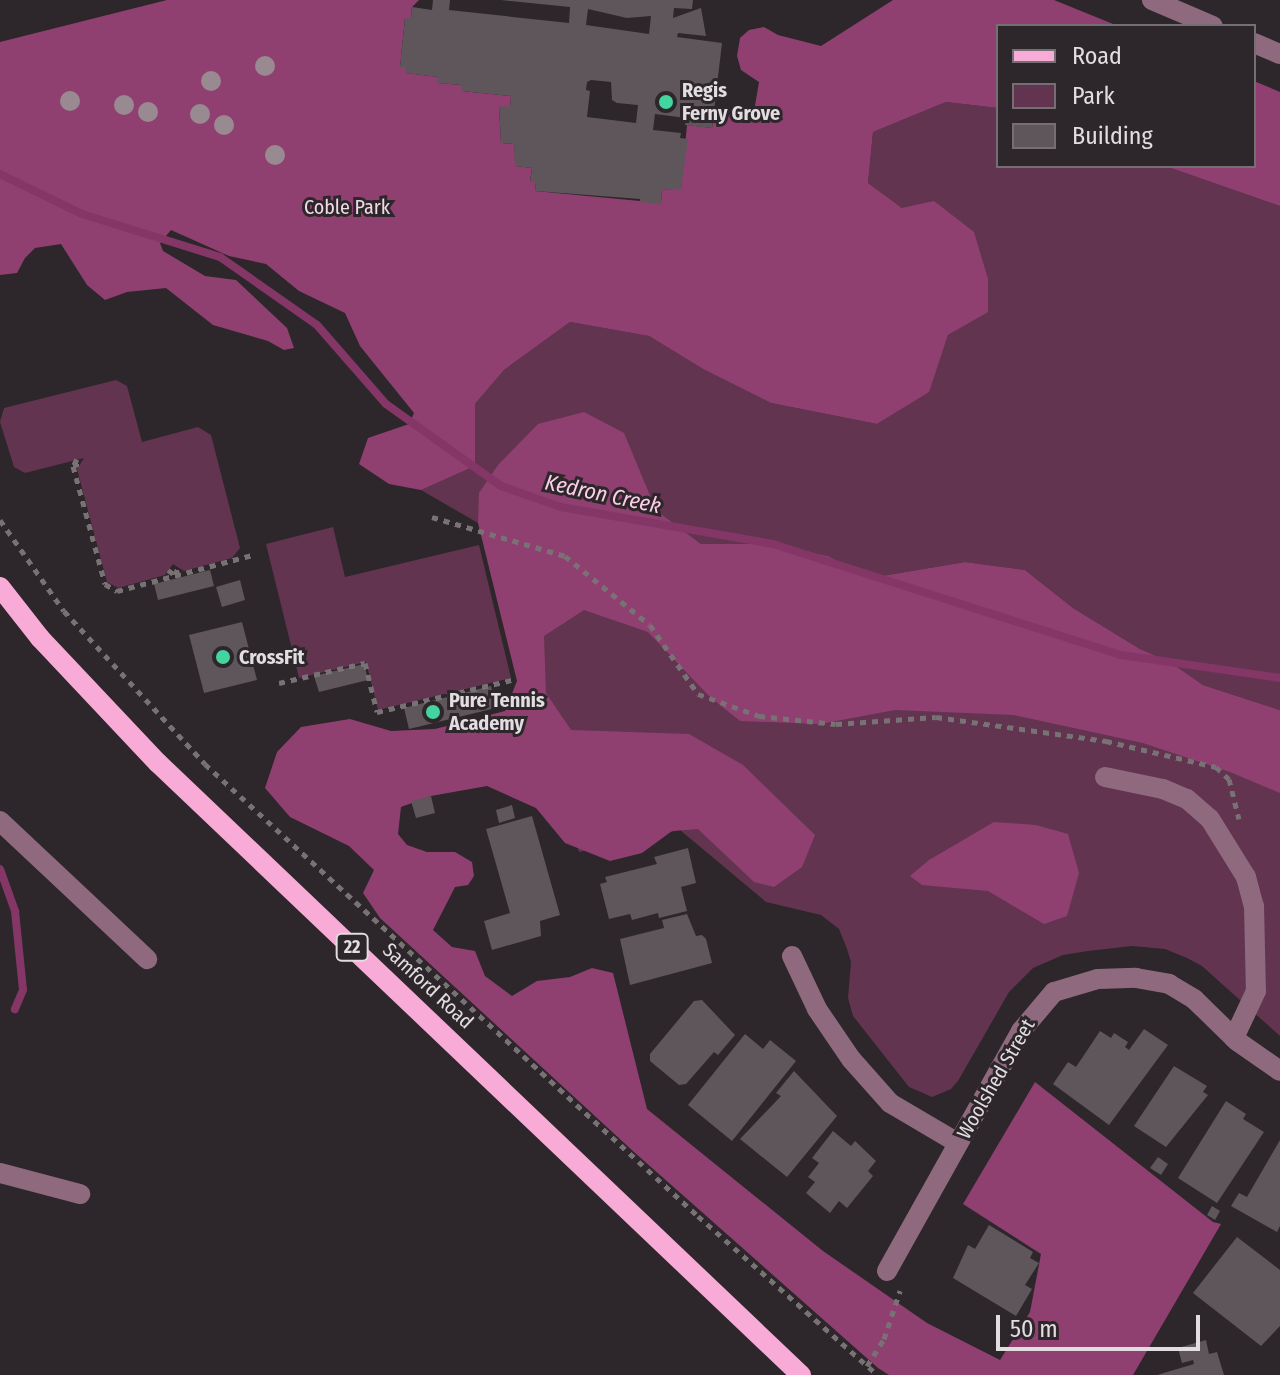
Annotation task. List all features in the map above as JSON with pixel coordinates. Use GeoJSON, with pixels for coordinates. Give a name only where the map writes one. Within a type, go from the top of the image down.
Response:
{"type":"FeatureCollection","features":[{"type":"Feature","properties":{"kind":"main road","name":"Samford Road"},"geometry":{"type":"LineString","coordinates":[[0,587],[40,638],[158,763],[801,1375]]}},
{"type":"Feature","properties":{"kind":"street"},"geometry":{"type":"LineString","coordinates":[[1152,0],[1208,24]]}},
{"type":"Feature","properties":{"kind":"street"},"geometry":{"type":"LineString","coordinates":[[1256,44],[1280,54]]}},
{"type":"Feature","properties":{"kind":"street"},"geometry":{"type":"LineString","coordinates":[[1105,777],[1163,789],[1187,799],[1210,819],[1246,877],[1254,906],[1256,991],[1234,1038]]}},
{"type":"Feature","properties":{"kind":"street"},"geometry":{"type":"LineString","coordinates":[[0,821],[147,959]]}},
{"type":"Feature","properties":{"kind":"street"},"geometry":{"type":"LineString","coordinates":[[792,956],[817,1009],[870,1081],[890,1103],[958,1143]]}},
{"type":"Feature","properties":{"kind":"street","name":"Woolshed Street"},"geometry":{"type":"LineString","coordinates":[[887,1271],[1035,1011],[1054,992],[1073,984],[1136,978],[1169,984],[1194,999],[1234,1038],[1280,1071]]}},
{"type":"Feature","properties":{"kind":"street"},"geometry":{"type":"LineString","coordinates":[[0,1173],[80,1194]]}},
{"type":"Feature","properties":{"kind":"path"},"geometry":{"type":"LineString","coordinates":[[79,461],[73,466],[105,584],[117,591],[252,555]]}},
{"type":"Feature","properties":{"kind":"path"},"geometry":{"type":"LineString","coordinates":[[432,517],[565,556],[650,625],[698,694],[759,716],[836,724],[936,717],[1106,741],[1216,767]]}},
{"type":"Feature","properties":{"kind":"path"},"geometry":{"type":"LineString","coordinates":[[0,520],[64,611],[205,764],[878,1375]]}},
{"type":"Feature","properties":{"kind":"path"},"geometry":{"type":"LineString","coordinates":[[175,575],[178,568]]}},
{"type":"Feature","properties":{"kind":"path"},"geometry":{"type":"LineString","coordinates":[[168,570],[175,575]]}},
{"type":"Feature","properties":{"kind":"path"},"geometry":{"type":"LineString","coordinates":[[279,683],[365,663],[377,712],[511,680]]}},
{"type":"Feature","properties":{"kind":"path"},"geometry":{"type":"LineString","coordinates":[[867,1366],[884,1339],[900,1291]]}},
{"type":"Feature","properties":{"kind":"green space","name":"Coble Park"},"geometry":{"type":"Polygon","coordinates":[[[167,0],[419,0],[412,7],[411,18],[405,18],[400,67],[406,67],[406,73],[438,77],[438,83],[462,85],[462,91],[511,96],[510,107],[499,107],[501,143],[514,144],[516,166],[532,168],[530,181],[536,182],[535,191],[661,203],[662,190],[681,188],[687,125],[712,128],[714,113],[753,117],[759,82],[741,70],[737,56],[740,38],[749,30],[764,27],[778,35],[821,46],[893,0],[1054,0],[1113,24],[996,24],[996,108],[946,102],[873,132],[868,183],[902,208],[934,201],[974,232],[988,279],[988,312],[948,335],[929,392],[877,424],[771,403],[703,369],[649,336],[570,322],[504,370],[475,404],[475,466],[421,490],[389,484],[359,464],[368,438],[409,424],[414,413],[360,346],[345,313],[299,291],[266,264],[229,256],[171,230],[160,243],[163,251],[205,276],[236,280],[287,328],[294,348],[284,350],[268,341],[213,325],[166,288],[127,292],[105,300],[87,285],[61,244],[35,248],[17,273],[0,275],[0,42],[167,0]]]}},
{"type":"Feature","properties":{"kind":"green space"},"geometry":{"type":"Polygon","coordinates":[[[1256,82],[1280,92],[1280,206],[1171,168],[1256,168],[1256,82]]]}},
{"type":"Feature","properties":{"kind":"green space"},"geometry":{"type":"Polygon","coordinates":[[[946,102],[996,108],[996,168],[1171,168],[1280,206],[1280,710],[1203,685],[1170,662],[1140,649],[1073,608],[1025,570],[965,562],[870,578],[828,556],[773,545],[701,544],[656,510],[638,473],[479,493],[1280,766],[1280,1036],[1202,966],[1165,949],[1132,946],[1063,955],[1033,968],[1009,992],[958,1081],[951,1089],[932,1097],[909,1087],[853,1016],[848,998],[851,962],[847,949],[839,929],[821,915],[766,902],[680,830],[579,852],[478,523],[421,490],[475,466],[475,404],[504,370],[570,322],[649,336],[703,369],[771,403],[877,424],[928,392],[948,335],[988,311],[902,208],[868,183],[873,132],[946,102]]]}},
{"type":"Feature","properties":{"kind":"green space"},"geometry":{"type":"Polygon","coordinates":[[[116,380],[127,386],[142,442],[198,427],[211,435],[240,548],[232,558],[184,571],[173,564],[165,575],[118,588],[107,582],[77,469],[84,458],[25,473],[14,467],[0,422],[4,408],[116,380]]]}},
{"type":"Feature","properties":{"kind":"green space"},"geometry":{"type":"Polygon","coordinates":[[[584,412],[624,433],[656,510],[701,544],[773,544],[828,556],[870,578],[965,562],[1025,570],[1073,608],[1140,649],[1170,662],[1203,685],[1280,710],[1280,793],[1230,772],[1143,743],[1014,715],[895,710],[820,724],[740,721],[710,697],[648,632],[584,610],[544,636],[546,693],[571,730],[689,734],[743,765],[815,835],[802,867],[774,887],[754,882],[698,829],[672,831],[642,853],[610,861],[565,843],[536,808],[487,786],[431,796],[401,807],[398,834],[407,845],[427,852],[455,852],[472,862],[474,876],[468,885],[455,887],[433,930],[452,947],[475,951],[485,976],[512,996],[537,981],[570,977],[592,968],[613,973],[647,1109],[823,1251],[927,1323],[1000,1360],[1030,1312],[1041,1254],[963,1204],[1035,1082],[1213,1222],[1221,1224],[1133,1375],[889,1375],[878,1368],[634,1152],[380,918],[363,893],[374,870],[349,846],[290,817],[265,788],[277,752],[301,727],[350,719],[391,731],[435,729],[505,711],[517,681],[478,523],[479,493],[498,465],[538,424],[584,412]]]}},
{"type":"Feature","properties":{"kind":"green space"},"geometry":{"type":"Polygon","coordinates":[[[333,527],[345,577],[479,545],[511,678],[378,710],[366,662],[299,678],[266,544],[333,527]]]}},
{"type":"Feature","properties":{"kind":"green space"},"geometry":{"type":"Polygon","coordinates":[[[994,822],[1036,825],[1068,834],[1079,873],[1067,916],[1044,924],[988,891],[922,885],[910,876],[929,860],[994,822]]]}},
{"type":"Feature","properties":{"kind":"building","name":"Regis Ferny Grove"},"geometry":{"type":"Polygon","coordinates":[[[433,0],[450,0],[449,10],[569,23],[570,7],[501,0],[693,0],[692,9],[674,8],[673,18],[701,8],[706,36],[678,33],[677,37],[722,43],[712,128],[685,125],[686,118],[655,114],[653,130],[681,133],[680,138],[688,139],[681,189],[662,190],[661,204],[640,202],[640,199],[535,191],[536,182],[530,182],[532,168],[515,166],[514,144],[501,143],[499,106],[510,107],[511,96],[462,91],[462,85],[437,83],[438,77],[405,73],[406,67],[400,67],[405,18],[411,18],[412,7],[432,10],[433,0]],[[588,9],[586,25],[649,34],[651,16],[627,18],[588,9]],[[587,82],[586,90],[590,91],[587,117],[636,123],[638,105],[617,103],[612,100],[611,82],[587,82]]]}},
{"type":"Feature","properties":{"kind":"building"},"geometry":{"type":"Polygon","coordinates":[[[210,570],[214,586],[158,600],[154,584],[210,570]]]}},
{"type":"Feature","properties":{"kind":"building"},"geometry":{"type":"Polygon","coordinates":[[[240,580],[245,600],[222,607],[216,587],[240,580]]]}},
{"type":"Feature","properties":{"kind":"building","name":"CrossFit"},"geometry":{"type":"Polygon","coordinates":[[[242,622],[257,680],[204,693],[189,635],[242,622]]]}},
{"type":"Feature","properties":{"kind":"building"},"geometry":{"type":"Polygon","coordinates":[[[364,664],[368,680],[319,692],[314,676],[364,664]]]}},
{"type":"Feature","properties":{"kind":"building"},"geometry":{"type":"Polygon","coordinates":[[[491,686],[496,708],[409,729],[404,708],[491,686]]]}},
{"type":"Feature","properties":{"kind":"building"},"geometry":{"type":"Polygon","coordinates":[[[431,796],[435,813],[416,818],[411,801],[431,796]]]}},
{"type":"Feature","properties":{"kind":"building"},"geometry":{"type":"Polygon","coordinates":[[[512,805],[515,818],[499,823],[496,810],[512,805]]]}},
{"type":"Feature","properties":{"kind":"building"},"geometry":{"type":"Polygon","coordinates":[[[532,816],[560,915],[540,921],[541,936],[492,950],[484,921],[510,913],[486,829],[532,816]]]}},
{"type":"Feature","properties":{"kind":"building"},"geometry":{"type":"Polygon","coordinates":[[[688,848],[696,883],[681,887],[687,911],[659,918],[658,913],[632,920],[630,914],[609,919],[600,884],[607,882],[605,877],[657,864],[654,857],[688,848]]]}},
{"type":"Feature","properties":{"kind":"building"},"geometry":{"type":"Polygon","coordinates":[[[687,914],[696,936],[702,935],[706,939],[712,963],[630,985],[620,939],[664,928],[662,920],[687,914]]]}},
{"type":"Feature","properties":{"kind":"building"},"geometry":{"type":"Polygon","coordinates":[[[702,1000],[735,1035],[718,1055],[714,1052],[686,1084],[679,1085],[650,1061],[650,1054],[694,1001],[702,1000]]]}},
{"type":"Feature","properties":{"kind":"building"},"geometry":{"type":"Polygon","coordinates":[[[1144,1029],[1168,1045],[1109,1125],[1053,1084],[1068,1062],[1076,1067],[1100,1031],[1111,1038],[1114,1033],[1128,1042],[1125,1047],[1129,1050],[1144,1029]]]}},
{"type":"Feature","properties":{"kind":"building"},"geometry":{"type":"Polygon","coordinates":[[[745,1034],[763,1049],[770,1040],[796,1061],[732,1141],[688,1105],[745,1034]]]}},
{"type":"Feature","properties":{"kind":"building"},"geometry":{"type":"Polygon","coordinates":[[[1174,1066],[1207,1086],[1203,1092],[1208,1095],[1166,1147],[1134,1126],[1174,1066]]]}},
{"type":"Feature","properties":{"kind":"building"},"geometry":{"type":"Polygon","coordinates":[[[794,1071],[837,1116],[787,1177],[740,1139],[781,1096],[776,1093],[794,1071]]]}},
{"type":"Feature","properties":{"kind":"building"},"geometry":{"type":"Polygon","coordinates":[[[1226,1101],[1246,1114],[1243,1119],[1264,1132],[1217,1203],[1178,1178],[1226,1101]]]}},
{"type":"Feature","properties":{"kind":"building"},"geometry":{"type":"Polygon","coordinates":[[[833,1131],[851,1146],[855,1141],[876,1161],[868,1171],[873,1176],[847,1208],[839,1201],[830,1213],[806,1193],[815,1182],[808,1177],[819,1163],[812,1158],[833,1131]]]}},
{"type":"Feature","properties":{"kind":"building"},"geometry":{"type":"Polygon","coordinates":[[[1280,1140],[1280,1226],[1277,1232],[1231,1206],[1239,1193],[1247,1197],[1280,1140]]]}},
{"type":"Feature","properties":{"kind":"building"},"geometry":{"type":"Polygon","coordinates":[[[1158,1157],[1168,1164],[1161,1175],[1150,1168],[1158,1157]]]}},
{"type":"Feature","properties":{"kind":"building"},"geometry":{"type":"Polygon","coordinates":[[[1212,1206],[1220,1211],[1215,1220],[1207,1215],[1212,1206]]]}},
{"type":"Feature","properties":{"kind":"building"},"geometry":{"type":"Polygon","coordinates":[[[989,1225],[1033,1252],[1030,1258],[1039,1263],[1025,1285],[1032,1289],[1016,1316],[953,1278],[968,1245],[975,1249],[989,1225]]]}},
{"type":"Feature","properties":{"kind":"building"},"geometry":{"type":"Polygon","coordinates":[[[1237,1237],[1280,1270],[1280,1326],[1261,1346],[1193,1293],[1237,1237]]]}},
{"type":"Feature","properties":{"kind":"building"},"geometry":{"type":"Polygon","coordinates":[[[1206,1340],[1209,1354],[1217,1352],[1224,1375],[1157,1375],[1194,1364],[1193,1360],[1182,1363],[1178,1348],[1206,1340]]]}},
{"type":"Feature","properties":{"kind":"waterway","name":"Kedron Creek"},"geometry":{"type":"LineString","coordinates":[[0,174],[82,214],[220,257],[317,325],[386,404],[501,486],[561,507],[773,544],[1121,655],[1280,678]]}},
{"type":"Feature","properties":{"kind":"waterway"},"geometry":{"type":"LineString","coordinates":[[0,869],[15,911],[23,990],[15,1009]]}},
{"type":"Feature","properties":{"kind":"place","name":"Regis Ferny Grove"},"geometry":{"type":"Point","coordinates":[666,102]}},
{"type":"Feature","properties":{"kind":"place","name":"CrossFit"},"geometry":{"type":"Point","coordinates":[223,657]}},
{"type":"Feature","properties":{"kind":"place","name":"Pure Tennis Academy"},"geometry":{"type":"Point","coordinates":[433,712]}}]}
